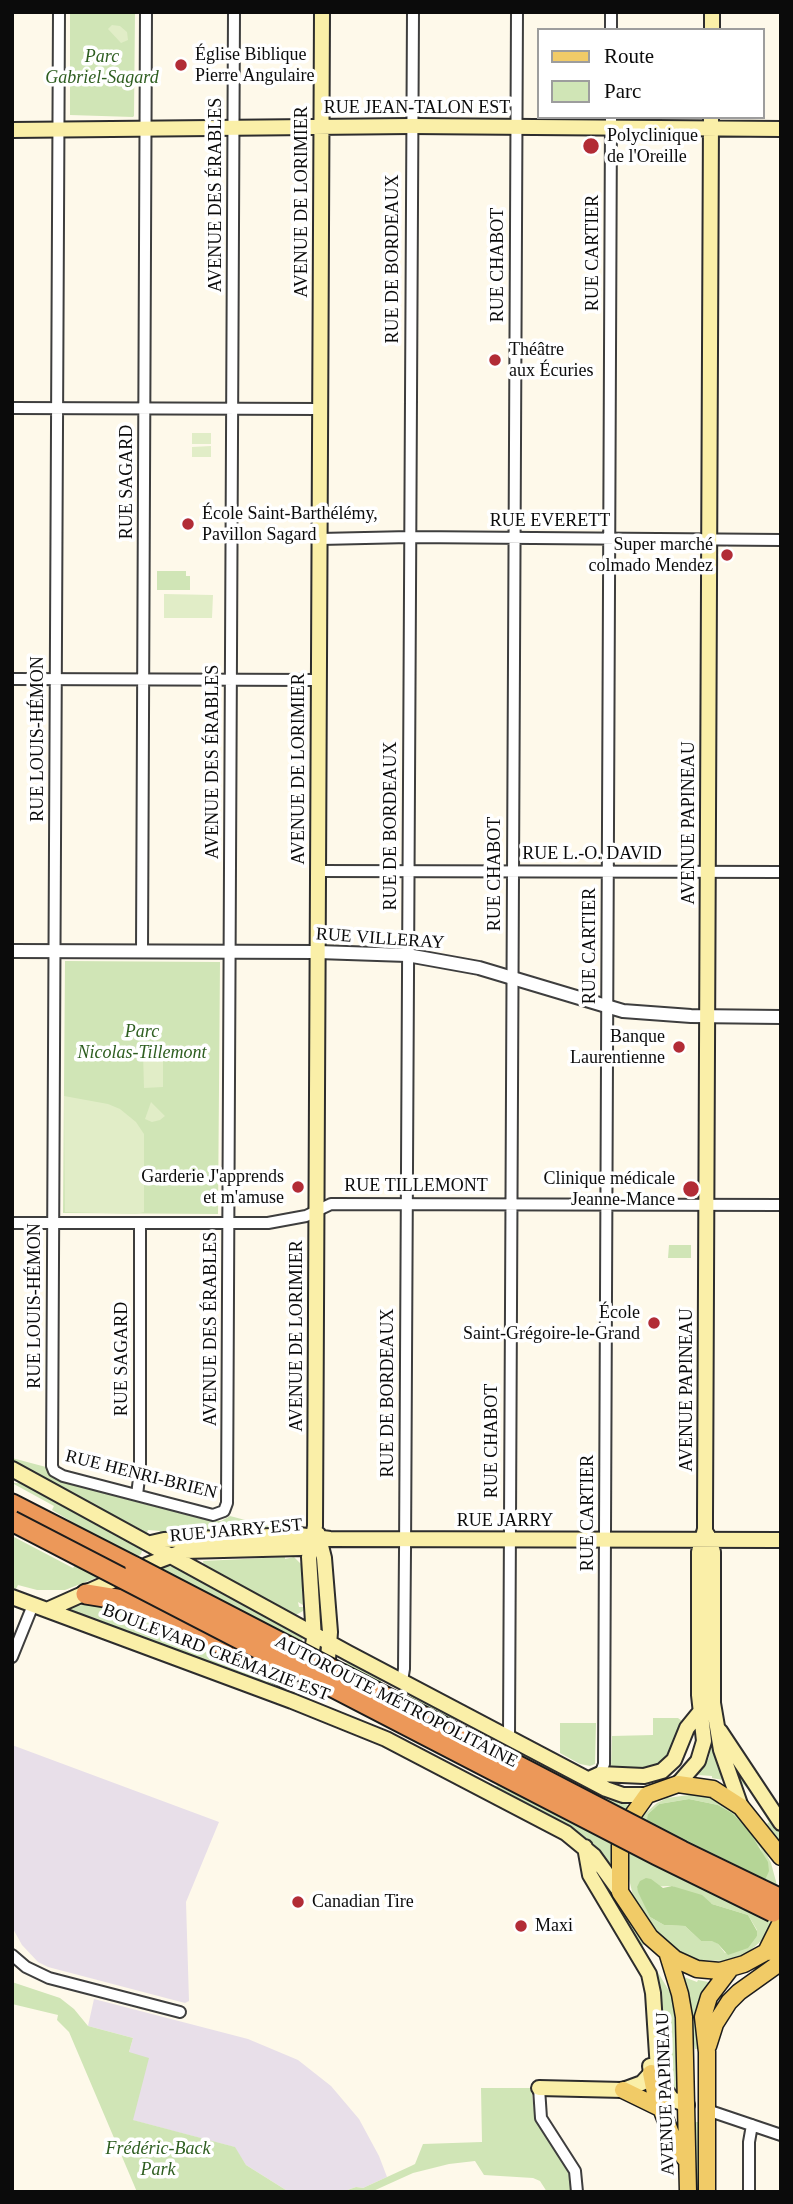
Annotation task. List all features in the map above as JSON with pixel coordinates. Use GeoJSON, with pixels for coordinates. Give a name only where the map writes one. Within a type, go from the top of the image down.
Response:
{"type":"FeatureCollection","features":[{"type":"Feature","properties":{"kind":"highway","name":"AUTOROUTE MÉTROPOLITAINE"},"geometry":{"type":"LineString","coordinates":[[16,1509],[456,1751],[781,1915]]}},
{"type":"Feature","properties":{"kind":"highway","name":"AUTOROUTE MÉTROPOLITAINE"},"geometry":{"type":"LineString","coordinates":[[16,1509],[682,1851],[781,1899]]}},
{"type":"Feature","properties":{"kind":"highway"},"geometry":{"type":"LineString","coordinates":[[86,1594],[129,1601],[150,1608],[298,1693],[392,1731],[456,1751]]}},
{"type":"Feature","properties":{"kind":"main road","name":"AVENUE DE LORIMIER"},"geometry":{"type":"LineString","coordinates":[[322,12],[318,1537],[324,1558],[330,1643],[328,1658]]}},
{"type":"Feature","properties":{"kind":"main road","name":"RUE JEAN-TALON EST"},"geometry":{"type":"LineString","coordinates":[[12,130],[516,127],[610,123],[711,123],[781,129]]}},
{"type":"Feature","properties":{"kind":"main road","name":"AVENUE PAPINEAU"},"geometry":{"type":"LineString","coordinates":[[678,1784],[701,1754],[704,1735],[700,1712],[699,1552],[706,1537],[711,123]]}},
{"type":"Feature","properties":{"kind":"main road"},"geometry":{"type":"LineString","coordinates":[[15,1472],[151,1543],[401,1681],[462,1720],[483,1730],[509,1736],[595,1777],[618,1794],[647,1795],[678,1784],[713,1789],[725,1795],[741,1807],[781,1857]]}},
{"type":"Feature","properties":{"kind":"main road","name":"RUE JARRY EST"},"geometry":{"type":"LineString","coordinates":[[151,1543],[164,1540],[285,1535],[405,1539]]}},
{"type":"Feature","properties":{"kind":"main road","name":"AVENUE DE LORIMIER"},"geometry":{"type":"LineString","coordinates":[[312,1650],[314,1634],[309,1557],[318,1537]]}},
{"type":"Feature","properties":{"kind":"main road","name":"RUE JARRY EST"},"geometry":{"type":"LineString","coordinates":[[147,1564],[184,1552],[297,1548],[318,1537]]}},
{"type":"Feature","properties":{"kind":"main road","name":"AVENUE PAPINEAU"},"geometry":{"type":"LineString","coordinates":[[706,1537],[713,1552],[712,1686],[724,1762],[741,1807]]}},
{"type":"Feature","properties":{"kind":"main road"},"geometry":{"type":"LineString","coordinates":[[605,1540],[706,1537],[781,1541]]}},
{"type":"Feature","properties":{"kind":"main road","name":"RUE JARRY"},"geometry":{"type":"LineString","coordinates":[[405,1539],[605,1540]]}},
{"type":"Feature","properties":{"kind":"main road"},"geometry":{"type":"LineString","coordinates":[[47,1610],[112,1581]]}},
{"type":"Feature","properties":{"kind":"main road","name":"BOULEVARD CRÉMAZIE EST"},"geometry":{"type":"LineString","coordinates":[[12,1597],[298,1693],[559,1829],[585,1847],[599,1862],[650,1937],[668,1955],[683,1963],[704,1970],[732,1968],[773,1951]]}},
{"type":"Feature","properties":{"kind":"main road"},"geometry":{"type":"LineString","coordinates":[[595,1777],[643,1776],[662,1772],[674,1760],[687,1728],[700,1712]]}},
{"type":"Feature","properties":{"kind":"main road"},"geometry":{"type":"LineString","coordinates":[[718,1727],[781,1823]]}},
{"type":"Feature","properties":{"kind":"main road"},"geometry":{"type":"LineString","coordinates":[[632,1816],[647,1795]]}},
{"type":"Feature","properties":{"kind":"main road"},"geometry":{"type":"LineString","coordinates":[[620,1844],[620,1892]]}},
{"type":"Feature","properties":{"kind":"main road"},"geometry":{"type":"LineString","coordinates":[[585,1847],[590,1875],[648,1971],[653,1993],[661,2084],[672,2099],[707,2110]]}},
{"type":"Feature","properties":{"kind":"main road"},"geometry":{"type":"LineString","coordinates":[[773,1951],[780,1924]]}},
{"type":"Feature","properties":{"kind":"main road","name":"AVENUE PAPINEAU"},"geometry":{"type":"LineString","coordinates":[[668,1955],[683,2007],[688,2192]]}},
{"type":"Feature","properties":{"kind":"main road"},"geometry":{"type":"LineString","coordinates":[[706,2052],[715,2024],[729,2003],[739,1992],[781,1962]]}},
{"type":"Feature","properties":{"kind":"main road"},"geometry":{"type":"LineString","coordinates":[[708,2192],[706,2052],[702,2022],[705,2006],[712,1992],[732,1968]]}},
{"type":"Feature","properties":{"kind":"main road"},"geometry":{"type":"LineString","coordinates":[[654,2023],[650,2053],[651,2073],[660,2108],[677,2149],[687,2161]]}},
{"type":"Feature","properties":{"kind":"main road"},"geometry":{"type":"LineString","coordinates":[[539,2088],[623,2090],[642,2084],[651,2073]]}},
{"type":"Feature","properties":{"kind":"main road"},"geometry":{"type":"LineString","coordinates":[[623,2090],[660,2108]]}},
{"type":"Feature","properties":{"kind":"street","name":"RUE LOUIS-HÉMON"},"geometry":{"type":"LineString","coordinates":[[52,1466],[59,12]]}},
{"type":"Feature","properties":{"kind":"street","name":"RUE SAGARD"},"geometry":{"type":"LineString","coordinates":[[142,951],[146,12]]}},
{"type":"Feature","properties":{"kind":"street","name":"AVENUE DES ÉRABLES"},"geometry":{"type":"LineString","coordinates":[[224,1511],[227,1503],[229,1223],[234,12]]}},
{"type":"Feature","properties":{"kind":"street","name":"RUE DE BORDEAUX"},"geometry":{"type":"LineString","coordinates":[[401,1681],[404,1669],[405,1539],[413,12]]}},
{"type":"Feature","properties":{"kind":"street","name":"RUE CHABOT"},"geometry":{"type":"LineString","coordinates":[[509,1736],[517,12]]}},
{"type":"Feature","properties":{"kind":"street","name":"RUE CARTIER"},"geometry":{"type":"LineString","coordinates":[[595,1777],[604,1763],[610,123]]}},
{"type":"Feature","properties":{"kind":"street"},"geometry":{"type":"LineString","coordinates":[[12,408],[320,409]]}},
{"type":"Feature","properties":{"kind":"street","name":"RUE EVERETT"},"geometry":{"type":"LineString","coordinates":[[320,539],[410,537],[781,540]]}},
{"type":"Feature","properties":{"kind":"street"},"geometry":{"type":"LineString","coordinates":[[12,679],[319,680]]}},
{"type":"Feature","properties":{"kind":"street","name":"RUE L.-O. DAVID"},"geometry":{"type":"LineString","coordinates":[[318,872],[781,872]]}},
{"type":"Feature","properties":{"kind":"street","name":"RUE VILLERAY"},"geometry":{"type":"LineString","coordinates":[[12,951],[230,951],[407,955],[459,963],[623,1010],[708,1017],[781,1017]]}},
{"type":"Feature","properties":{"kind":"street","name":"RUE TILLEMONT"},"geometry":{"type":"LineString","coordinates":[[12,1223],[281,1221],[306,1216],[331,1204],[781,1205]]}},
{"type":"Feature","properties":{"kind":"street","name":"RUE SAGARD"},"geometry":{"type":"LineString","coordinates":[[137,1495],[140,1456],[140,1223]]}},
{"type":"Feature","properties":{"kind":"street","name":"RUE HENRI-BRIEN"},"geometry":{"type":"LineString","coordinates":[[52,1466],[54,1471],[63,1476],[210,1515],[224,1511]]}},
{"type":"Feature","properties":{"kind":"street"},"geometry":{"type":"LineString","coordinates":[[12,1657],[33,1605]]}},
{"type":"Feature","properties":{"kind":"street"},"geometry":{"type":"LineString","coordinates":[[12,1955],[26,1968],[49,1978],[180,2012]]}},
{"type":"Feature","properties":{"kind":"street"},"geometry":{"type":"LineString","coordinates":[[539,2088],[541,2118],[575,2171],[577,2192]]}},
{"type":"Feature","properties":{"kind":"street"},"geometry":{"type":"LineString","coordinates":[[707,2110],[781,2136]]}},
{"type":"Feature","properties":{"kind":"street"},"geometry":{"type":"LineString","coordinates":[[749,2192],[749,2142],[752,2125]]}},
{"type":"Feature","properties":{"kind":"shaded area"},"geometry":{"type":"Polygon","coordinates":[[[12,1745],[219,1822],[186,1902],[189,2001],[185,2003],[48,1967],[38,1962],[22,1945],[12,1927],[12,1745]]]}},
{"type":"Feature","properties":{"kind":"shaded area"},"geometry":{"type":"Polygon","coordinates":[[[94,1999],[248,2039],[298,2060],[331,2086],[359,2119],[387,2177],[363,2188],[356,2187],[342,2192],[289,2192],[246,2165],[234,2147],[132,2120],[129,2052],[133,2038],[88,2026],[94,1999]]]}},
{"type":"Feature","properties":{"kind":"green space","name":"Parc Gabriel-Sagard"},"geometry":{"type":"Polygon","coordinates":[[[70,12],[135,12],[133,117],[70,115],[70,12]]]}},
{"type":"Feature","properties":{"kind":"green space"},"geometry":{"type":"Polygon","coordinates":[[[112,25],[120,26],[127,32],[128,40],[121,43],[108,29],[112,25]]]}},
{"type":"Feature","properties":{"kind":"green space"},"geometry":{"type":"Polygon","coordinates":[[[192,433],[211,433],[211,444],[192,444],[192,433]]]}},
{"type":"Feature","properties":{"kind":"green space"},"geometry":{"type":"Polygon","coordinates":[[[211,446],[211,457],[192,457],[192,447],[211,446]]]}},
{"type":"Feature","properties":{"kind":"green space"},"geometry":{"type":"Polygon","coordinates":[[[157,571],[186,571],[186,576],[190,576],[190,590],[157,590],[157,571]]]}},
{"type":"Feature","properties":{"kind":"green space"},"geometry":{"type":"Polygon","coordinates":[[[164,594],[213,595],[212,618],[164,618],[164,594]]]}},
{"type":"Feature","properties":{"kind":"green space","name":"Parc Nicolas-Tillemont"},"geometry":{"type":"Polygon","coordinates":[[[65,961],[220,962],[218,1214],[63,1213],[65,961]]]}},
{"type":"Feature","properties":{"kind":"green space"},"geometry":{"type":"Polygon","coordinates":[[[163,1051],[163,1087],[144,1088],[143,1052],[163,1051]]]}},
{"type":"Feature","properties":{"kind":"green space"},"geometry":{"type":"Polygon","coordinates":[[[64,1096],[108,1104],[120,1109],[136,1122],[144,1134],[144,1212],[65,1212],[64,1096]]]}},
{"type":"Feature","properties":{"kind":"green space"},"geometry":{"type":"Polygon","coordinates":[[[151,1102],[165,1116],[160,1120],[152,1122],[145,1119],[151,1102]]]}},
{"type":"Feature","properties":{"kind":"green space"},"geometry":{"type":"Polygon","coordinates":[[[669,1245],[691,1245],[691,1258],[668,1258],[669,1245]]]}},
{"type":"Feature","properties":{"kind":"green space"},"geometry":{"type":"Polygon","coordinates":[[[12,1458],[46,1467],[60,1481],[211,1521],[221,1521],[230,1516],[268,1526],[267,1530],[160,1535],[160,1531],[148,1530],[147,1533],[12,1458]]]}},
{"type":"Feature","properties":{"kind":"green space"},"geometry":{"type":"Polygon","coordinates":[[[12,1483],[25,1483],[138,1545],[141,1554],[136,1559],[131,1557],[52,1510],[54,1506],[12,1483]]]}},
{"type":"Feature","properties":{"kind":"green space"},"geometry":{"type":"Polygon","coordinates":[[[12,1536],[73,1568],[76,1563],[101,1576],[65,1590],[37,1590],[18,1585],[16,1589],[12,1587],[12,1536]]]}},
{"type":"Feature","properties":{"kind":"green space"},"geometry":{"type":"Polygon","coordinates":[[[294,1557],[301,1564],[303,1605],[298,1602],[303,1611],[294,1616],[204,1566],[203,1561],[294,1557]]]}},
{"type":"Feature","properties":{"kind":"green space"},"geometry":{"type":"Polygon","coordinates":[[[168,1566],[179,1568],[302,1638],[303,1643],[301,1645],[155,1569],[168,1566]]]}},
{"type":"Feature","properties":{"kind":"green space"},"geometry":{"type":"Polygon","coordinates":[[[97,1603],[134,1607],[288,1684],[288,1687],[282,1690],[68,1610],[75,1606],[97,1603]]]}},
{"type":"Feature","properties":{"kind":"green space"},"geometry":{"type":"Polygon","coordinates":[[[343,1663],[352,1663],[380,1677],[382,1686],[341,1666],[343,1663]]]}},
{"type":"Feature","properties":{"kind":"green space"},"geometry":{"type":"Polygon","coordinates":[[[420,1697],[454,1717],[452,1722],[405,1698],[420,1697]]]}},
{"type":"Feature","properties":{"kind":"green space"},"geometry":{"type":"Polygon","coordinates":[[[653,1718],[678,1718],[682,1721],[669,1755],[659,1765],[646,1768],[611,1768],[612,1736],[653,1735],[653,1718]]]}},
{"type":"Feature","properties":{"kind":"green space"},"geometry":{"type":"Polygon","coordinates":[[[560,1723],[596,1723],[595,1764],[580,1764],[560,1753],[560,1723]]]}},
{"type":"Feature","properties":{"kind":"green space"},"geometry":{"type":"Polygon","coordinates":[[[713,1736],[725,1779],[723,1780],[698,1775],[709,1758],[713,1736]]]}},
{"type":"Feature","properties":{"kind":"green space"},"geometry":{"type":"Polygon","coordinates":[[[728,1750],[781,1833],[781,1843],[767,1824],[769,1822],[755,1800],[757,1798],[739,1780],[728,1750]]]}},
{"type":"Feature","properties":{"kind":"green space"},"geometry":{"type":"Polygon","coordinates":[[[521,1752],[602,1795],[631,1806],[626,1813],[513,1754],[521,1752]]]}},
{"type":"Feature","properties":{"kind":"green space"},"geometry":{"type":"Polygon","coordinates":[[[497,1785],[614,1841],[614,1866],[569,1827],[495,1789],[497,1785]]]}},
{"type":"Feature","properties":{"kind":"green space"},"geometry":{"type":"Polygon","coordinates":[[[696,1794],[714,1799],[733,1810],[760,1841],[771,1863],[778,1889],[639,1819],[657,1803],[667,1798],[696,1794]],[[689,1799],[659,1804],[648,1814],[720,1858],[765,1879],[761,1849],[732,1813],[718,1805],[689,1799]]]}},
{"type":"Feature","properties":{"kind":"green space"},"geometry":{"type":"Polygon","coordinates":[[[689,1799],[718,1805],[732,1813],[749,1831],[768,1862],[769,1871],[765,1880],[647,1820],[648,1814],[659,1804],[689,1799]]]}},
{"type":"Feature","properties":{"kind":"green space"},"geometry":{"type":"Polygon","coordinates":[[[627,1848],[774,1921],[767,1936],[745,1955],[726,1961],[695,1960],[676,1950],[646,1919],[633,1896],[627,1870],[627,1848]],[[672,1886],[637,1887],[650,1917],[664,1925],[685,1926],[701,1941],[712,1940],[718,1944],[725,1953],[757,1936],[757,1930],[748,1915],[712,1904],[672,1886]]]}},
{"type":"Feature","properties":{"kind":"green space"},"geometry":{"type":"Polygon","coordinates":[[[595,1872],[644,1944],[642,1946],[671,1994],[676,2026],[678,2098],[663,2081],[660,2005],[595,1872]]]}},
{"type":"Feature","properties":{"kind":"green space"},"geometry":{"type":"Polygon","coordinates":[[[646,1878],[663,1888],[672,1886],[702,1895],[712,1904],[748,1915],[757,1936],[748,1948],[728,1955],[718,1944],[701,1941],[685,1926],[664,1925],[650,1917],[638,1892],[640,1881],[646,1878]]]}},
{"type":"Feature","properties":{"kind":"green space"},"geometry":{"type":"Polygon","coordinates":[[[681,1978],[697,1982],[714,1983],[697,2027],[698,2049],[695,2049],[681,1978]]]}},
{"type":"Feature","properties":{"kind":"green space","name":"Frédéric-Back Park"},"geometry":{"type":"Polygon","coordinates":[[[12,1982],[60,1998],[74,2009],[88,2026],[133,2038],[129,2052],[149,2058],[133,2120],[235,2147],[246,2165],[289,2192],[137,2192],[69,2032],[57,2020],[58,2015],[12,2004],[12,1982]]]}},
{"type":"Feature","properties":{"kind":"green space"},"geometry":{"type":"Polygon","coordinates":[[[481,2088],[531,2088],[535,2118],[569,2171],[571,2192],[547,2192],[540,2181],[533,2178],[484,2175],[475,2161],[413,2173],[371,2192],[342,2192],[356,2187],[363,2188],[415,2164],[423,2144],[482,2142],[481,2088]]]}},
{"type":"Feature","properties":{"kind":"green space"},"geometry":{"type":"Polygon","coordinates":[[[693,2122],[699,2122],[699,2192],[693,2192],[693,2122]]]}},
{"type":"Feature","properties":{"kind":"tunnel"},"geometry":{"type":"LineString","coordinates":[[296,1688],[306,1665]]}},
{"type":"Feature","properties":{"kind":"tunnel"},"geometry":{"type":"LineString","coordinates":[[310,1694],[321,1671]]}},
{"type":"Feature","properties":{"kind":"place","name":"Église Biblique Pierre Angulaire"},"geometry":{"type":"Point","coordinates":[181,65]}},
{"type":"Feature","properties":{"kind":"place","name":"Polyclinique de l'Oreille"},"geometry":{"type":"Point","coordinates":[591,146]}},
{"type":"Feature","properties":{"kind":"place","name":"Théâtre aux Écuries"},"geometry":{"type":"Point","coordinates":[495,360]}},
{"type":"Feature","properties":{"kind":"place","name":"École Saint-Barthélémy, Pavillon Sagard"},"geometry":{"type":"Point","coordinates":[188,524]}},
{"type":"Feature","properties":{"kind":"place","name":"Super marché colmado Mendez"},"geometry":{"type":"Point","coordinates":[727,555]}},
{"type":"Feature","properties":{"kind":"place","name":"Banque Laurentienne"},"geometry":{"type":"Point","coordinates":[679,1047]}},
{"type":"Feature","properties":{"kind":"place","name":"Garderie J'apprends et m'amuse"},"geometry":{"type":"Point","coordinates":[298,1187]}},
{"type":"Feature","properties":{"kind":"place","name":"Clinique médicale Jeanne-Mance"},"geometry":{"type":"Point","coordinates":[691,1189]}},
{"type":"Feature","properties":{"kind":"place","name":"École Saint-Grégoire-le-Grand"},"geometry":{"type":"Point","coordinates":[654,1323]}},
{"type":"Feature","properties":{"kind":"place","name":"Canadian Tire"},"geometry":{"type":"Point","coordinates":[298,1902]}},
{"type":"Feature","properties":{"kind":"place","name":"Maxi"},"geometry":{"type":"Point","coordinates":[521,1926]}}]}
